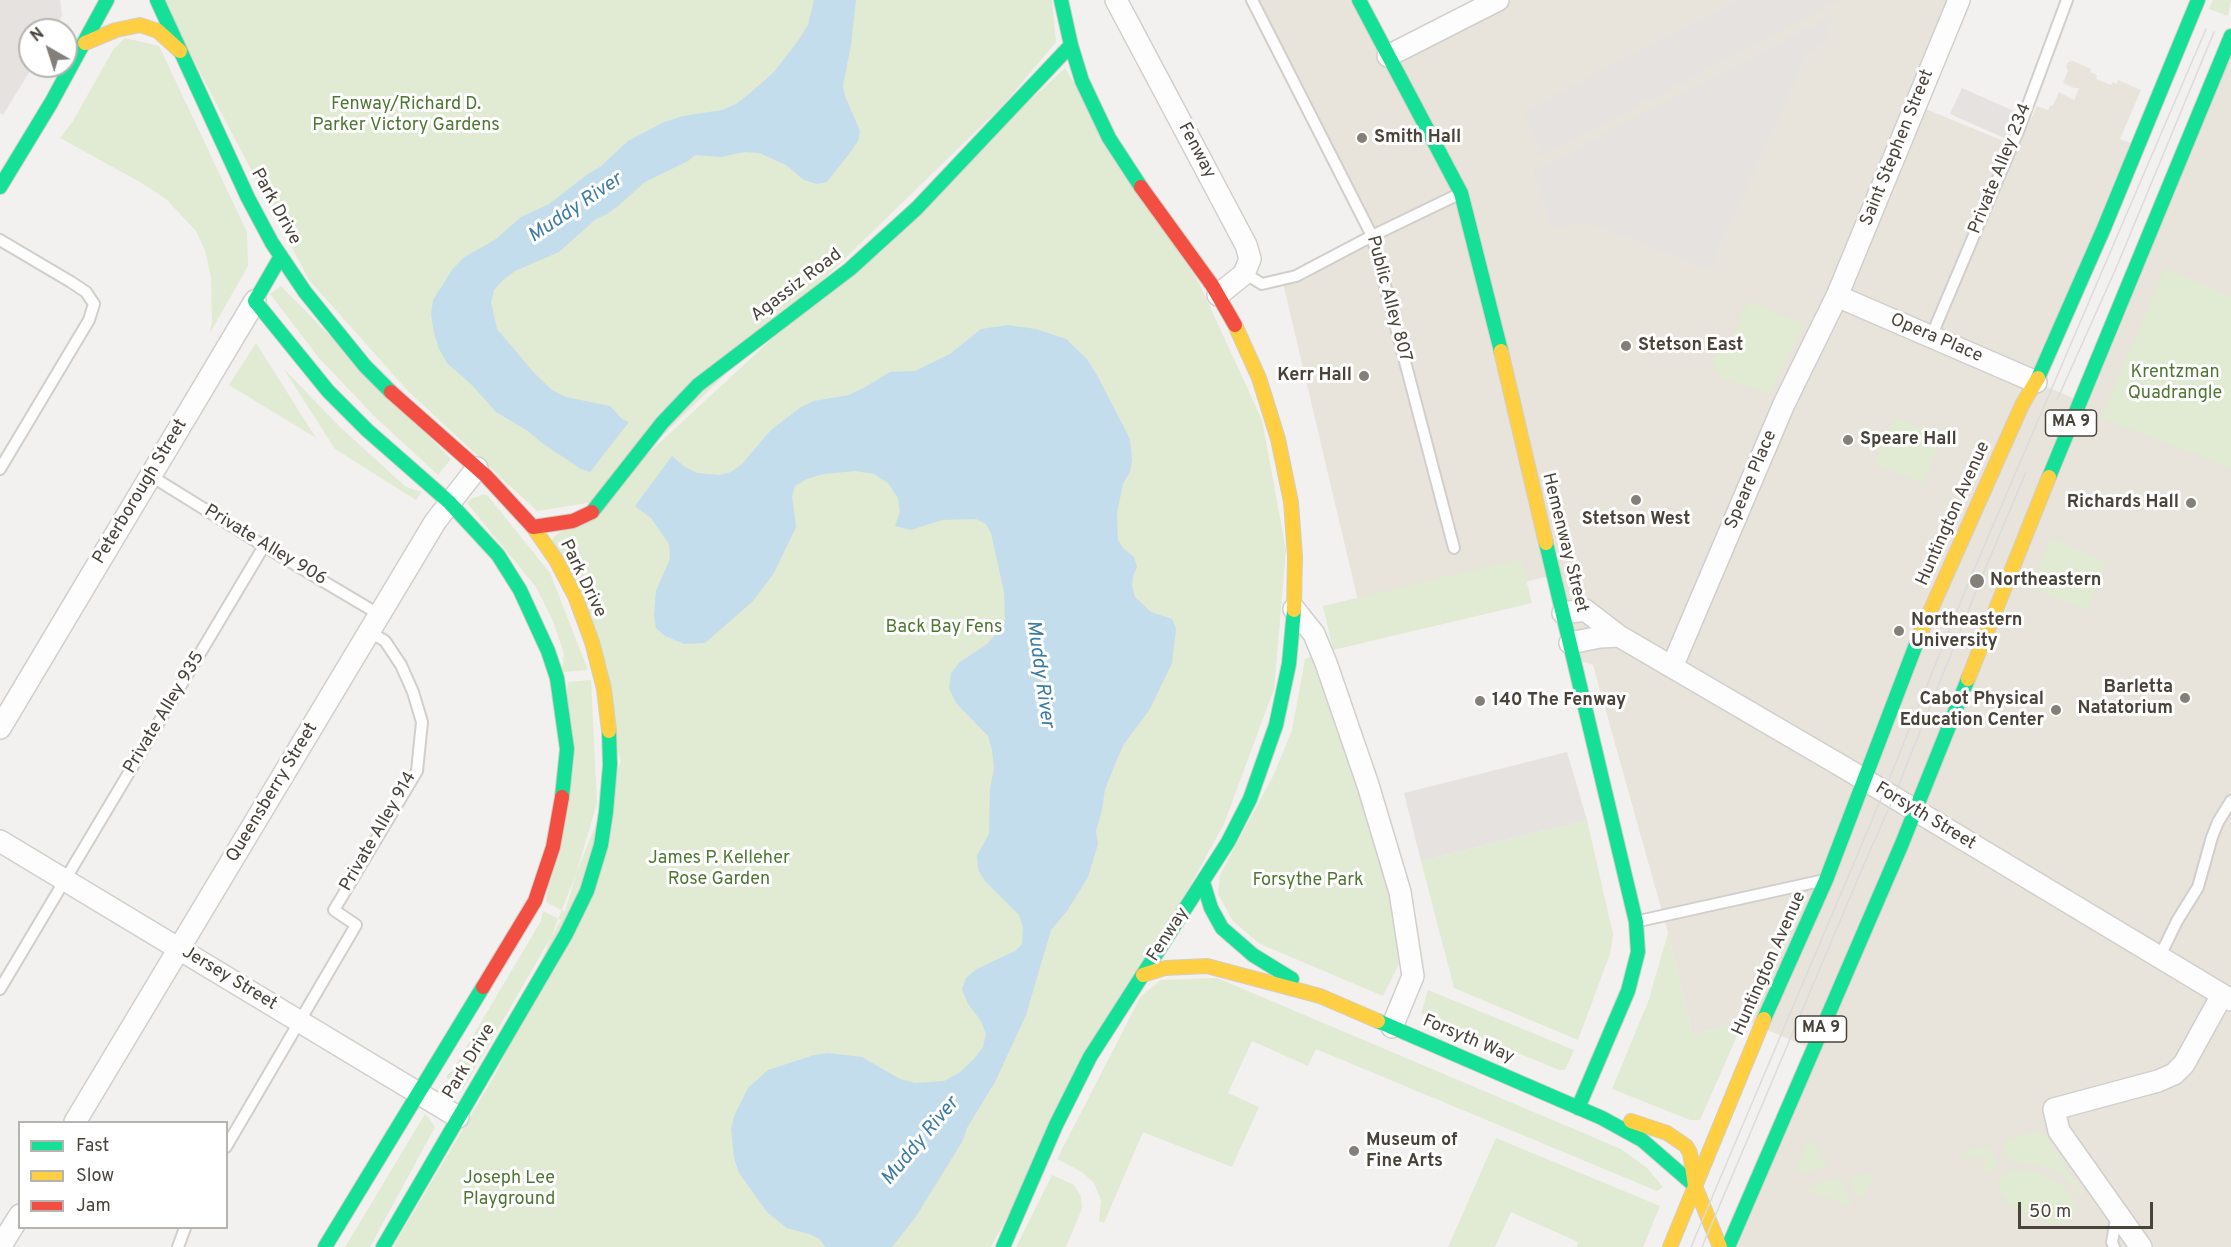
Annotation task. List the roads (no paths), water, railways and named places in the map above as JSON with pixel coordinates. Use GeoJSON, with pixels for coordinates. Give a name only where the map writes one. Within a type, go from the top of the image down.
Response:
{"type":"FeatureCollection","features":[{"type":"Feature","properties":{"kind":"main road"},"geometry":{"type":"LineString","coordinates":[[0,187],[8,156],[85,43],[107,0]]}},
{"type":"Feature","properties":{"kind":"main road","name":"Park Drive"},"geometry":{"type":"LineString","coordinates":[[157,0],[240,182],[281,256],[319,311],[388,389],[477,468],[533,527],[551,552],[571,587],[585,620],[606,702],[610,741],[606,813],[601,845],[573,921],[383,1247]]}},
{"type":"Feature","properties":{"kind":"main road","name":"Fenway"},"geometry":{"type":"LineString","coordinates":[[1003,1247],[1068,1098],[1090,1057],[1203,882],[1244,813],[1269,749],[1287,673],[1294,609],[1293,520],[1280,448],[1267,402],[1252,362],[1218,295],[1197,262],[1112,144],[1088,95],[1071,45],[1061,0]]}},
{"type":"Feature","properties":{"kind":"main road","name":"Hemenway Street"},"geometry":{"type":"LineString","coordinates":[[1359,0],[1461,193],[1493,318],[1636,922],[1638,952],[1628,991],[1578,1108]]}},
{"type":"Feature","properties":{"kind":"main road","name":"Huntington Avenue"},"geometry":{"type":"LineString","coordinates":[[1670,1247],[1763,1022],[1826,880],[1915,646],[2104,228],[2198,0]]}},
{"type":"Feature","properties":{"kind":"main road"},"geometry":{"type":"LineString","coordinates":[[85,43],[116,30],[141,25],[151,27],[163,34],[181,53]]}},
{"type":"Feature","properties":{"kind":"main road","name":"MA 9"},"geometry":{"type":"LineString","coordinates":[[1728,1247],[1915,811],[2069,428],[2231,36]]}},
{"type":"Feature","properties":{"kind":"main road","name":"Agassiz Road"},"geometry":{"type":"LineString","coordinates":[[533,527],[573,521],[593,512],[657,429],[689,394],[714,371],[842,275],[885,239],[930,196],[1071,45]]}},
{"type":"Feature","properties":{"kind":"main road","name":"Peterborough Street"},"geometry":{"type":"LineString","coordinates":[[255,302],[281,256]]}},
{"type":"Feature","properties":{"kind":"main road","name":"Park Drive"},"geometry":{"type":"LineString","coordinates":[[255,302],[291,349],[328,391],[367,430],[449,502],[498,555],[520,590],[536,622],[557,678],[567,749],[558,823],[545,874],[535,901],[325,1247]]}},
{"type":"Feature","properties":{"kind":"main road","name":"Forsyth Way"},"geometry":{"type":"LineString","coordinates":[[1203,882],[1215,916],[1229,935],[1253,955],[1320,996],[1602,1118],[1642,1140],[1695,1186]]}},
{"type":"Feature","properties":{"kind":"main road","name":"Forsyth Way"},"geometry":{"type":"LineString","coordinates":[[1143,975],[1165,968],[1207,966],[1320,996]]}},
{"type":"Feature","properties":{"kind":"main road","name":"Forsyth Way"},"geometry":{"type":"LineString","coordinates":[[1602,1118],[1642,1124],[1678,1140],[1690,1153],[1695,1186],[1720,1247]]}},
{"type":"Feature","properties":{"kind":"street","name":"Fenway"},"geometry":{"type":"LineString","coordinates":[[1116,0],[1246,245],[1250,259],[1245,271]]}},
{"type":"Feature","properties":{"kind":"street","name":"Saint Stephen Street"},"geometry":{"type":"LineString","coordinates":[[1837,296],[1959,0]]}},
{"type":"Feature","properties":{"kind":"street"},"geometry":{"type":"LineString","coordinates":[[1388,56],[1486,3]]}},
{"type":"Feature","properties":{"kind":"street"},"geometry":{"type":"LineString","coordinates":[[1218,295],[1245,271]]}},
{"type":"Feature","properties":{"kind":"street","name":"Opera Place"},"geometry":{"type":"LineString","coordinates":[[1837,296],[2036,382]]}},
{"type":"Feature","properties":{"kind":"street","name":"Speare Place"},"geometry":{"type":"LineString","coordinates":[[1672,667],[1784,404],[1837,296]]}},
{"type":"Feature","properties":{"kind":"street","name":"Peterborough Street"},"geometry":{"type":"LineString","coordinates":[[0,728],[255,302]]}},
{"type":"Feature","properties":{"kind":"street","name":"Queensberry Street"},"geometry":{"type":"LineString","coordinates":[[76,1121],[435,522],[477,468]]}},
{"type":"Feature","properties":{"kind":"street"},"geometry":{"type":"LineString","coordinates":[[1294,609],[1314,634],[1326,663],[1368,785],[1400,892],[1413,976],[1392,1027]]}},
{"type":"Feature","properties":{"kind":"street","name":"Forsyth Street"},"geometry":{"type":"LineString","coordinates":[[1563,613],[1585,610],[1619,636],[2227,998]]}},
{"type":"Feature","properties":{"kind":"street"},"geometry":{"type":"LineString","coordinates":[[1570,643],[1600,636],[1619,636]]}},
{"type":"Feature","properties":{"kind":"street","name":"Jersey Street"},"geometry":{"type":"LineString","coordinates":[[0,841],[458,1117]]}},
{"type":"Feature","properties":{"kind":"street"},"geometry":{"type":"LineString","coordinates":[[2141,1247],[2059,1131],[2054,1109],[2158,1081],[2174,1074],[2184,1064],[2227,998]]}},
{"type":"Feature","properties":{"kind":"street"},"geometry":{"type":"LineString","coordinates":[[0,1247],[18,1218]]}},
{"type":"Feature","properties":{"kind":"lane","name":"Public Alley 807"},"geometry":{"type":"LineString","coordinates":[[1252,0],[1372,236],[1454,548]]}},
{"type":"Feature","properties":{"kind":"lane","name":"Private Alley 234"},"geometry":{"type":"LineString","coordinates":[[1931,337],[2019,129],[2067,0]]}},
{"type":"Feature","properties":{"kind":"lane"},"geometry":{"type":"LineString","coordinates":[[1245,271],[1262,285],[1296,276],[1461,193]]}},
{"type":"Feature","properties":{"kind":"lane"},"geometry":{"type":"LineString","coordinates":[[0,240],[87,292],[94,304],[89,320],[0,468]]}},
{"type":"Feature","properties":{"kind":"lane","name":"Private Alley 906"},"geometry":{"type":"LineString","coordinates":[[151,476],[264,546],[375,623]]}},
{"type":"Feature","properties":{"kind":"lane","name":"Private Alley 935"},"geometry":{"type":"LineString","coordinates":[[0,989],[264,546]]}},
{"type":"Feature","properties":{"kind":"lane","name":"Private Alley 914"},"geometry":{"type":"LineString","coordinates":[[299,1021],[356,925],[334,910],[417,771],[422,722],[413,692],[401,665],[375,623]]}},
{"type":"Feature","properties":{"kind":"lane"},"geometry":{"type":"LineString","coordinates":[[2159,958],[2177,921],[2198,887],[2215,829],[2231,801]]}},
{"type":"Feature","properties":{"kind":"lane"},"geometry":{"type":"LineString","coordinates":[[1636,922],[1826,880]]}},
{"type":"Feature","properties":{"kind":"lane"},"geometry":{"type":"LineString","coordinates":[[228,1144],[299,1021]]}},
{"type":"Feature","properties":{"kind":"lane"},"geometry":{"type":"LineString","coordinates":[[2114,1247],[2112,1242],[2117,1214]]}},
{"type":"Feature","properties":{"kind":"lane"},"geometry":{"type":"LineString","coordinates":[[178,1247],[184,1229]]}},
{"type":"Feature","properties":{"kind":"water","name":"Muddy River"},"geometry":{"type":"Polygon","coordinates":[[[814,0],[856,0],[843,86],[860,131],[858,141],[827,182],[817,184],[804,180],[786,165],[759,153],[745,152],[721,157],[695,155],[688,161],[645,182],[618,206],[596,219],[559,252],[515,271],[494,290],[491,302],[497,329],[535,374],[552,390],[566,397],[610,406],[622,419],[629,422],[590,472],[581,469],[528,431],[496,412],[472,385],[447,363],[434,333],[431,315],[433,300],[452,270],[463,258],[496,239],[521,217],[549,204],[600,167],[628,141],[664,122],[683,116],[722,110],[748,95],[774,72],[798,41],[808,25],[814,0]]]}},
{"type":"Feature","properties":{"kind":"water","name":"Muddy River"},"geometry":{"type":"Polygon","coordinates":[[[1008,325],[1036,329],[1066,339],[1087,359],[1130,439],[1132,460],[1130,472],[1123,484],[1117,513],[1118,540],[1134,557],[1137,567],[1132,586],[1135,597],[1151,612],[1172,619],[1176,629],[1172,663],[1150,709],[1124,744],[1118,757],[1105,789],[1096,831],[1098,844],[1088,877],[1067,911],[1051,930],[1026,1015],[995,1082],[967,1128],[962,1142],[915,1218],[892,1247],[825,1247],[820,1239],[787,1228],[767,1212],[739,1173],[734,1158],[731,1128],[748,1088],[768,1070],[814,1055],[829,1053],[862,1057],[900,1079],[915,1083],[944,1081],[959,1073],[974,1059],[983,1047],[986,1034],[962,989],[966,978],[977,969],[1015,951],[1022,944],[1023,927],[1019,915],[986,882],[978,870],[977,855],[989,834],[990,789],[994,768],[992,750],[988,736],[956,703],[949,688],[951,673],[960,662],[987,644],[1005,620],[1004,592],[991,533],[986,524],[976,519],[942,520],[911,530],[895,526],[900,512],[898,498],[888,483],[874,474],[855,471],[824,474],[807,479],[795,486],[792,496],[796,527],[774,573],[752,602],[705,643],[684,644],[665,636],[656,628],[654,615],[656,591],[670,559],[669,544],[651,518],[635,506],[672,456],[697,473],[720,475],[731,472],[742,464],[771,430],[801,407],[814,401],[849,395],[890,372],[915,371],[950,354],[981,329],[1008,325]]]}},
{"type":"Feature","properties":{"kind":"tram line"},"geometry":{"type":"LineString","coordinates":[[1691,1247],[1884,792],[1970,579],[2206,29]]}},
{"type":"Feature","properties":{"kind":"tram line"},"geometry":{"type":"LineString","coordinates":[[2057,400],[2117,266],[2214,32]]}},
{"type":"Feature","properties":{"kind":"tram line"},"geometry":{"type":"LineString","coordinates":[[1702,1247],[1893,799],[2026,472]]}},
{"type":"Feature","properties":{"kind":"place","name":"Smith Hall"},"geometry":{"type":"Point","coordinates":[1362,138]}},
{"type":"Feature","properties":{"kind":"place","name":"Stetson East"},"geometry":{"type":"Point","coordinates":[1626,346]}},
{"type":"Feature","properties":{"kind":"place","name":"Kerr Hall"},"geometry":{"type":"Point","coordinates":[1364,376]}},
{"type":"Feature","properties":{"kind":"place","name":"Speare Hall"},"geometry":{"type":"Point","coordinates":[1848,440]}},
{"type":"Feature","properties":{"kind":"place","name":"Stetson West"},"geometry":{"type":"Point","coordinates":[1636,500]}},
{"type":"Feature","properties":{"kind":"place","name":"Richards Hall"},"geometry":{"type":"Point","coordinates":[2191,503]}},
{"type":"Feature","properties":{"kind":"place","name":"Northeastern"},"geometry":{"type":"Point","coordinates":[1977,581]}},
{"type":"Feature","properties":{"kind":"place","name":"Northeastern University"},"geometry":{"type":"Point","coordinates":[1899,631]}},
{"type":"Feature","properties":{"kind":"place","name":"Barletta Natatorium"},"geometry":{"type":"Point","coordinates":[2185,698]}},
{"type":"Feature","properties":{"kind":"place","name":"140 The Fenway"},"geometry":{"type":"Point","coordinates":[1480,701]}},
{"type":"Feature","properties":{"kind":"place","name":"Cabot Physical Education Center"},"geometry":{"type":"Point","coordinates":[2056,710]}},
{"type":"Feature","properties":{"kind":"place","name":"Museum of Fine Arts"},"geometry":{"type":"Point","coordinates":[1354,1151]}},
{"type":"Feature","properties":{"kind":"park label","name":"Fenway/Richard D. Parker Victory Gardens"},"geometry":{"type":"Point","coordinates":[406,115]}},
{"type":"Feature","properties":{"kind":"park label","name":"Krentzman Quadrangle"},"geometry":{"type":"Point","coordinates":[2175,383]}},
{"type":"Feature","properties":{"kind":"park label","name":"Back Bay Fens"},"geometry":{"type":"Point","coordinates":[944,628]}},
{"type":"Feature","properties":{"kind":"park label","name":"James P. Kelleher Rose Garden"},"geometry":{"type":"Point","coordinates":[719,869]}},
{"type":"Feature","properties":{"kind":"park label","name":"Forsythe Park"},"geometry":{"type":"Point","coordinates":[1308,881]}},
{"type":"Feature","properties":{"kind":"park label","name":"Joseph Lee Playground"},"geometry":{"type":"Point","coordinates":[509,1189]}}]}
